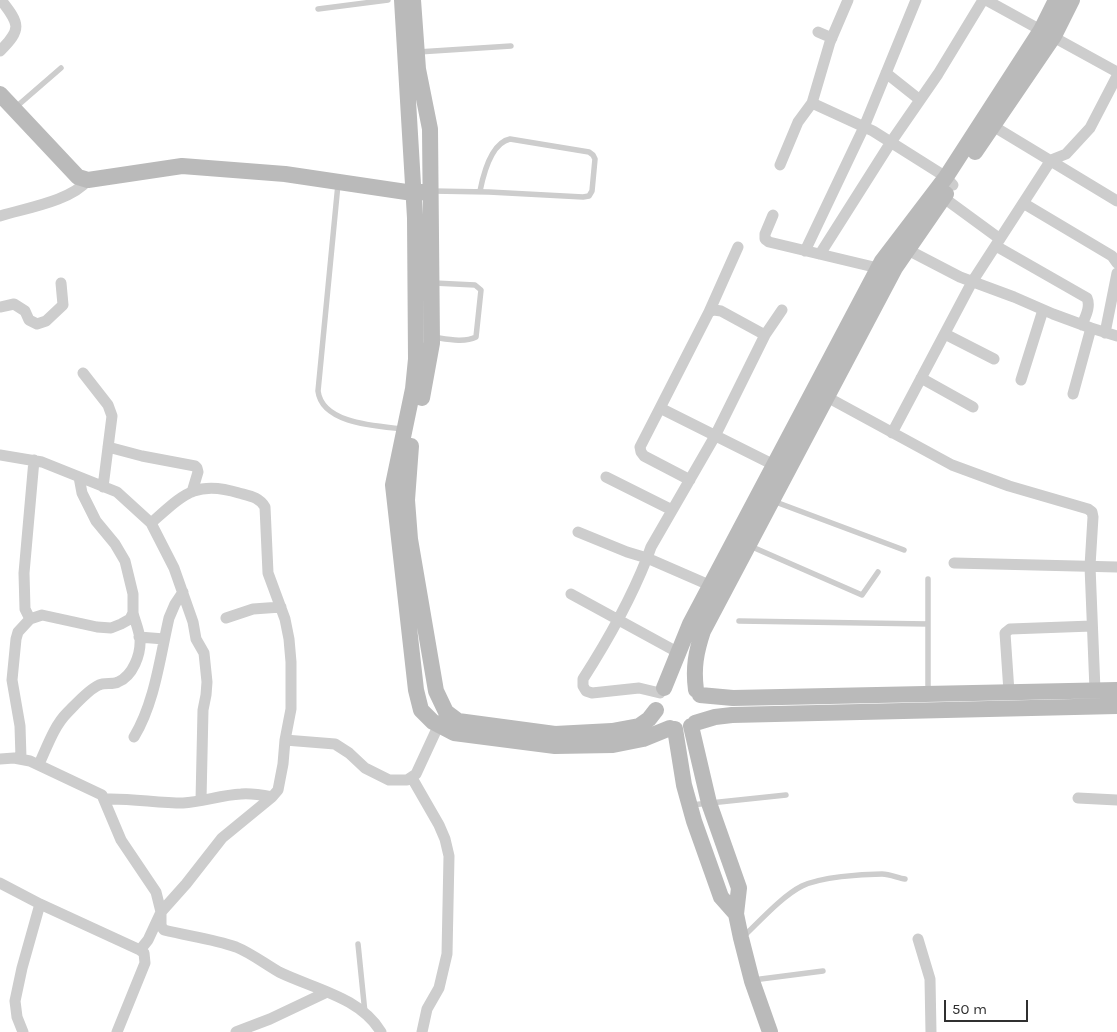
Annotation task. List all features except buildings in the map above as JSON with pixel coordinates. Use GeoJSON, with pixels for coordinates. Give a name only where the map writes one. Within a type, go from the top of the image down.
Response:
{"type":"FeatureCollection","features":[{"type":"Feature","properties":{"kind":"main road"},"geometry":{"type":"LineString","coordinates":[[402,0],[415,218],[416,359],[414,389],[392,485],[416,690],[421,710],[433,722],[441,718],[555,734],[612,731],[639,726],[649,719],[656,710]]}},
{"type":"Feature","properties":{"kind":"main road"},"geometry":{"type":"LineString","coordinates":[[414,0],[418,70],[430,129],[432,343],[410,454],[406,500],[410,539],[441,718],[454,733],[554,746],[613,745],[643,739],[716,717],[732,715],[1117,706]]}},
{"type":"Feature","properties":{"kind":"main road"},"geometry":{"type":"LineString","coordinates":[[1056,0],[1048,33],[993,126],[947,187],[882,261],[774,465],[717,588],[697,650],[694,674],[703,707],[699,718],[683,727],[660,720],[656,710],[657,698],[690,624],[717,588],[748,546],[895,268],[908,250],[947,187],[1048,33],[1072,0]]}},
{"type":"Feature","properties":{"kind":"main road"},"geometry":{"type":"LineString","coordinates":[[0,94],[78,177],[88,180],[182,166],[285,174],[413,193],[432,191]]}},
{"type":"Feature","properties":{"kind":"main road"},"geometry":{"type":"LineString","coordinates":[[662,690],[669,685],[680,683],[686,684],[698,692],[734,698],[1117,690]]}},
{"type":"Feature","properties":{"kind":"main road"},"geometry":{"type":"LineString","coordinates":[[683,727],[739,888],[736,914],[741,938],[752,981],[771,1032]]}},
{"type":"Feature","properties":{"kind":"main road"},"geometry":{"type":"LineString","coordinates":[[683,727],[689,805],[721,897],[736,914]]}},
{"type":"Feature","properties":{"kind":"street"},"geometry":{"type":"LineString","coordinates":[[0,51],[13,38],[16,30],[12,14],[1,0]]}},
{"type":"Feature","properties":{"kind":"street"},"geometry":{"type":"LineString","coordinates":[[805,251],[864,127],[916,0]]}},
{"type":"Feature","properties":{"kind":"street"},"geometry":{"type":"LineString","coordinates":[[820,254],[984,0],[1117,72]]}},
{"type":"Feature","properties":{"kind":"street"},"geometry":{"type":"LineString","coordinates":[[780,165],[798,122],[812,103],[844,1]]}},
{"type":"Feature","properties":{"kind":"street"},"geometry":{"type":"LineString","coordinates":[[818,32],[832,38]]}},
{"type":"Feature","properties":{"kind":"street"},"geometry":{"type":"LineString","coordinates":[[886,73],[920,100]]}},
{"type":"Feature","properties":{"kind":"street"},"geometry":{"type":"LineString","coordinates":[[892,433],[972,282],[1050,161],[1066,154],[1090,128],[1117,76]]}},
{"type":"Feature","properties":{"kind":"street"},"geometry":{"type":"LineString","coordinates":[[812,103],[891,142],[947,187],[998,243],[1087,298],[1089,302],[1087,327],[1073,394]]}},
{"type":"Feature","properties":{"kind":"street"},"geometry":{"type":"LineString","coordinates":[[993,126],[1117,201]]}},
{"type":"Feature","properties":{"kind":"street"},"geometry":{"type":"LineString","coordinates":[[0,216],[67,196],[82,188],[88,180]]}},
{"type":"Feature","properties":{"kind":"street"},"geometry":{"type":"LineString","coordinates":[[1023,203],[1112,256],[1117,263]]}},
{"type":"Feature","properties":{"kind":"street"},"geometry":{"type":"LineString","coordinates":[[773,215],[764,234],[765,239],[769,242],[878,268]]}},
{"type":"Feature","properties":{"kind":"street"},"geometry":{"type":"LineString","coordinates":[[690,480],[644,456],[640,447],[709,312],[738,247]]}},
{"type":"Feature","properties":{"kind":"street"},"geometry":{"type":"LineString","coordinates":[[908,250],[972,282],[1087,327],[1117,336]]}},
{"type":"Feature","properties":{"kind":"street"},"geometry":{"type":"LineString","coordinates":[[1104,333],[1117,273]]}},
{"type":"Feature","properties":{"kind":"street"},"geometry":{"type":"LineString","coordinates":[[0,307],[14,304],[24,310],[29,320],[37,324],[46,321],[64,305],[61,283]]}},
{"type":"Feature","properties":{"kind":"street"},"geometry":{"type":"LineString","coordinates":[[709,312],[714,310],[721,311],[765,335]]}},
{"type":"Feature","properties":{"kind":"street"},"geometry":{"type":"LineString","coordinates":[[662,690],[639,688],[592,692],[586,691],[582,686],[584,679],[619,620],[651,547],[715,436],[765,335],[782,310]]}},
{"type":"Feature","properties":{"kind":"street"},"geometry":{"type":"LineString","coordinates":[[1021,380],[1043,310]]}},
{"type":"Feature","properties":{"kind":"street"},"geometry":{"type":"LineString","coordinates":[[945,334],[994,359]]}},
{"type":"Feature","properties":{"kind":"street"},"geometry":{"type":"LineString","coordinates":[[83,373],[111,411],[112,416],[103,487]]}},
{"type":"Feature","properties":{"kind":"street"},"geometry":{"type":"LineString","coordinates":[[921,378],[973,407]]}},
{"type":"Feature","properties":{"kind":"street"},"geometry":{"type":"LineString","coordinates":[[827,398],[952,465],[1009,486],[1088,509],[1092,512],[1094,517],[1090,566],[1095,690]]}},
{"type":"Feature","properties":{"kind":"street"},"geometry":{"type":"LineString","coordinates":[[660,408],[774,465]]}},
{"type":"Feature","properties":{"kind":"street"},"geometry":{"type":"LineString","coordinates":[[108,447],[150,458],[194,466],[198,472],[192,492]]}},
{"type":"Feature","properties":{"kind":"street"},"geometry":{"type":"LineString","coordinates":[[0,455],[34,460],[117,492],[151,523],[174,568],[193,622],[196,639],[204,653],[207,682],[203,710],[201,800]]}},
{"type":"Feature","properties":{"kind":"street"},"geometry":{"type":"LineString","coordinates":[[30,619],[25,609],[24,573],[34,460]]}},
{"type":"Feature","properties":{"kind":"street"},"geometry":{"type":"LineString","coordinates":[[39,764],[59,723],[67,712],[95,688],[104,684],[118,682],[131,671],[139,651],[140,637],[133,613],[133,594],[125,561],[116,544],[96,520],[82,493],[79,477]]}},
{"type":"Feature","properties":{"kind":"street"},"geometry":{"type":"LineString","coordinates":[[606,477],[672,510]]}},
{"type":"Feature","properties":{"kind":"street"},"geometry":{"type":"LineString","coordinates":[[140,950],[148,940],[161,912],[222,838],[278,790],[291,709],[289,638],[281,607],[268,573],[265,507],[262,502],[255,497],[212,487],[192,492],[180,498],[151,523]]}},
{"type":"Feature","properties":{"kind":"street"},"geometry":{"type":"LineString","coordinates":[[578,532],[626,552],[647,558],[717,588]]}},
{"type":"Feature","properties":{"kind":"street"},"geometry":{"type":"LineString","coordinates":[[954,563],[1117,567]]}},
{"type":"Feature","properties":{"kind":"street"},"geometry":{"type":"LineString","coordinates":[[134,737],[144,719],[149,702],[169,618],[183,592]]}},
{"type":"Feature","properties":{"kind":"street"},"geometry":{"type":"LineString","coordinates":[[572,594],[678,653]]}},
{"type":"Feature","properties":{"kind":"street"},"geometry":{"type":"LineString","coordinates":[[226,618],[253,610],[281,607]]}},
{"type":"Feature","properties":{"kind":"street"},"geometry":{"type":"LineString","coordinates":[[22,758],[20,726],[12,680],[18,632],[30,619],[42,615],[97,627],[111,628],[130,619],[133,613]]}},
{"type":"Feature","properties":{"kind":"street"},"geometry":{"type":"LineString","coordinates":[[1009,692],[1004,642],[1005,633],[1010,628],[1092,626]]}},
{"type":"Feature","properties":{"kind":"street"},"geometry":{"type":"LineString","coordinates":[[140,637],[164,639]]}},
{"type":"Feature","properties":{"kind":"street"},"geometry":{"type":"LineString","coordinates":[[285,740],[335,744],[349,753],[365,768],[389,780],[397,781],[416,773],[441,718]]}},
{"type":"Feature","properties":{"kind":"street"},"geometry":{"type":"LineString","coordinates":[[0,759],[22,758],[39,764],[98,793],[105,799],[121,840],[156,892],[161,912],[161,926],[164,930],[235,947],[280,972],[351,1003],[365,1013],[381,1032]]}},
{"type":"Feature","properties":{"kind":"street"},"geometry":{"type":"LineString","coordinates":[[416,773],[445,839],[449,856],[448,954],[439,988],[427,1009],[422,1032]]}},
{"type":"Feature","properties":{"kind":"street"},"geometry":{"type":"LineString","coordinates":[[105,799],[125,798],[141,801],[181,803],[239,794],[257,794],[272,797]]}},
{"type":"Feature","properties":{"kind":"street"},"geometry":{"type":"LineString","coordinates":[[1078,798],[1117,800]]}},
{"type":"Feature","properties":{"kind":"street"},"geometry":{"type":"LineString","coordinates":[[0,883],[144,953],[145,963],[117,1032]]}},
{"type":"Feature","properties":{"kind":"street"},"geometry":{"type":"LineString","coordinates":[[23,1032],[15,1001],[40,904]]}},
{"type":"Feature","properties":{"kind":"street"},"geometry":{"type":"LineString","coordinates":[[918,939],[930,979],[931,1032]]}},
{"type":"Feature","properties":{"kind":"street"},"geometry":{"type":"LineString","coordinates":[[236,1032],[270,1019],[327,992]]}},
{"type":"Feature","properties":{"kind":"lane"},"geometry":{"type":"LineString","coordinates":[[318,9],[388,0]]}},
{"type":"Feature","properties":{"kind":"lane"},"geometry":{"type":"LineString","coordinates":[[417,52],[511,46]]}},
{"type":"Feature","properties":{"kind":"lane"},"geometry":{"type":"LineString","coordinates":[[15,108],[61,68]]}},
{"type":"Feature","properties":{"kind":"lane"},"geometry":{"type":"LineString","coordinates":[[432,191],[589,196],[592,191],[595,159],[589,152],[510,139],[505,140],[500,143],[487,165],[480,192]]}},
{"type":"Feature","properties":{"kind":"lane"},"geometry":{"type":"LineString","coordinates":[[338,182],[319,381],[319,399],[324,407],[352,422],[405,429]]}},
{"type":"Feature","properties":{"kind":"lane"},"geometry":{"type":"LineString","coordinates":[[432,282],[475,284],[481,290],[476,337],[471,340],[432,337]]}},
{"type":"Feature","properties":{"kind":"lane"},"geometry":{"type":"LineString","coordinates":[[772,501],[904,550]]}},
{"type":"Feature","properties":{"kind":"lane"},"geometry":{"type":"LineString","coordinates":[[748,546],[862,595],[878,572]]}},
{"type":"Feature","properties":{"kind":"lane"},"geometry":{"type":"LineString","coordinates":[[928,580],[928,694]]}},
{"type":"Feature","properties":{"kind":"lane"},"geometry":{"type":"LineString","coordinates":[[740,621],[928,624]]}},
{"type":"Feature","properties":{"kind":"lane"},"geometry":{"type":"LineString","coordinates":[[689,805],[786,795]]}},
{"type":"Feature","properties":{"kind":"lane"},"geometry":{"type":"LineString","coordinates":[[741,938],[791,892],[814,882],[884,874],[905,880]]}},
{"type":"Feature","properties":{"kind":"lane"},"geometry":{"type":"LineString","coordinates":[[358,944],[365,1013]]}},
{"type":"Feature","properties":{"kind":"lane"},"geometry":{"type":"LineString","coordinates":[[752,981],[823,970]]}}]}
